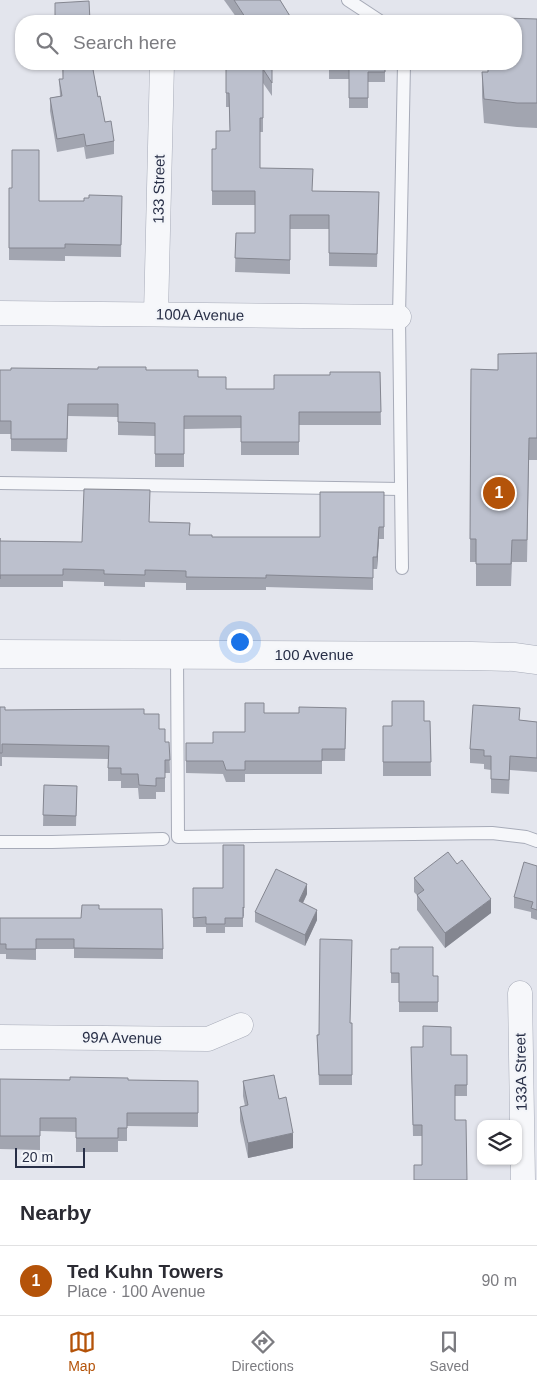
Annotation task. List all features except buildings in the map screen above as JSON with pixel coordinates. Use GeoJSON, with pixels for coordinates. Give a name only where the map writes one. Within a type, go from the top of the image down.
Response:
{"type":"FeatureCollection","features":[{"type":"Feature","properties":{"kind":"street","name":"133 Street"},"geometry":{"type":"LineString","coordinates":[[156,314],[162,70]]}},
{"type":"Feature","properties":{"kind":"street","name":"100A Avenue"},"geometry":{"type":"LineString","coordinates":[[0,313],[399,317]]}},
{"type":"Feature","properties":{"kind":"street","name":"100 Avenue"},"geometry":{"type":"LineString","coordinates":[[0,654],[472,656],[514,657],[537,660]]}},
{"type":"Feature","properties":{"kind":"street","name":"133A Street"},"geometry":{"type":"LineString","coordinates":[[520,993],[523,1180]]}},
{"type":"Feature","properties":{"kind":"street","name":"99A Avenue"},"geometry":{"type":"LineString","coordinates":[[0,1037],[208,1039],[241,1025]]}},
{"type":"Feature","properties":{"kind":"lane"},"geometry":{"type":"LineString","coordinates":[[348,0],[371,15]]}},
{"type":"Feature","properties":{"kind":"lane"},"geometry":{"type":"LineString","coordinates":[[402,568],[399,317],[404,70]]}},
{"type":"Feature","properties":{"kind":"lane"},"geometry":{"type":"LineString","coordinates":[[0,483],[401,489]]}},
{"type":"Feature","properties":{"kind":"lane"},"geometry":{"type":"LineString","coordinates":[[177,654],[178,837],[492,833],[526,837],[537,841]]}},
{"type":"Feature","properties":{"kind":"lane"},"geometry":{"type":"LineString","coordinates":[[0,842],[162,839]]}},
{"type":"Feature","properties":{"kind":"place","name":"Ted Kuhn Towers"},"geometry":{"type":"Point","coordinates":[499,493]}}]}
